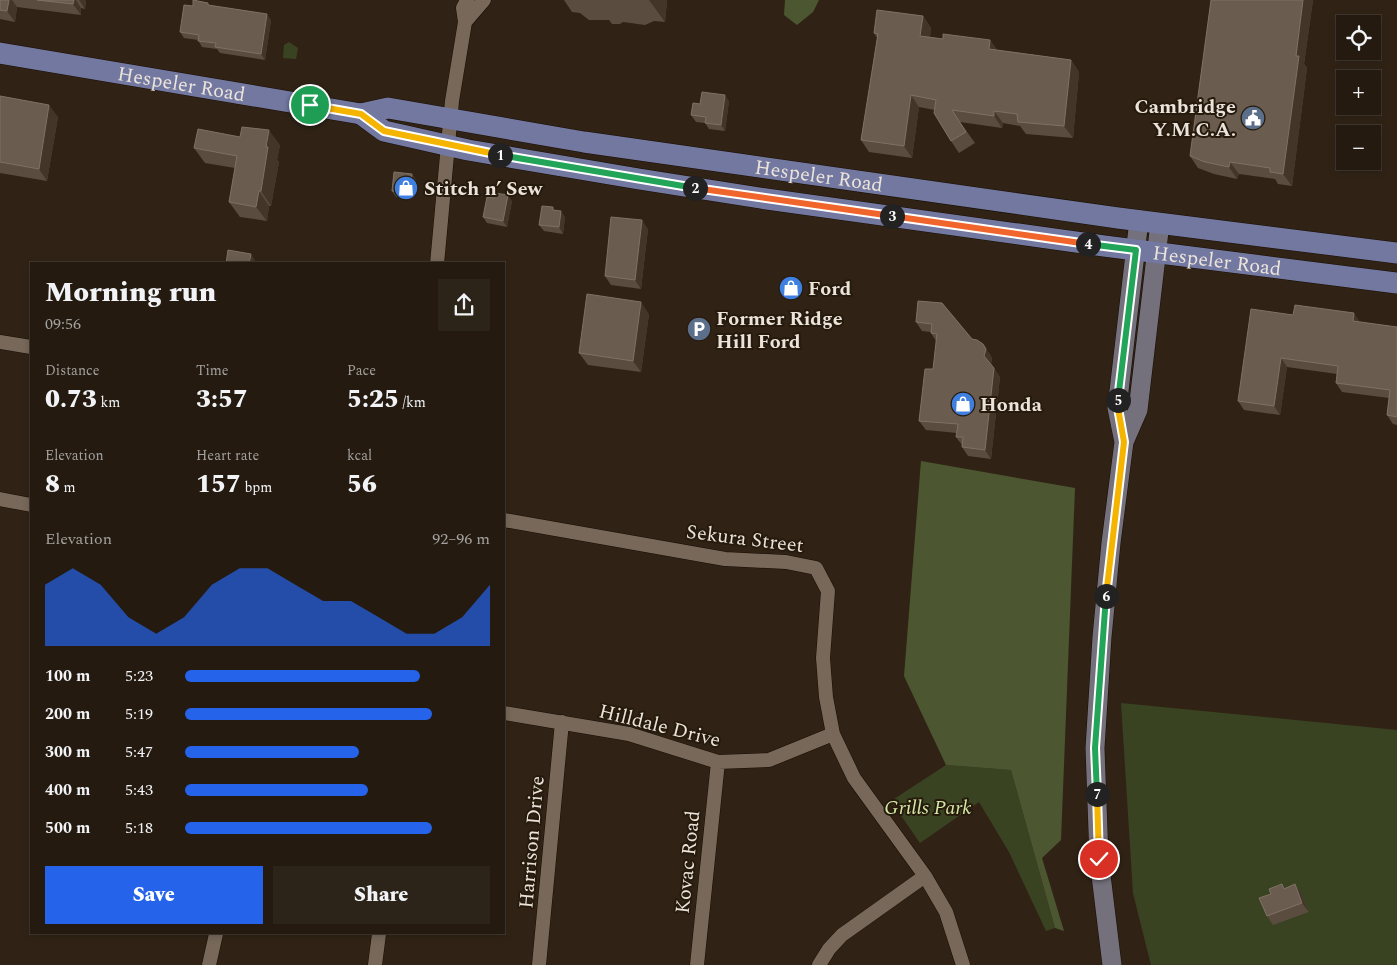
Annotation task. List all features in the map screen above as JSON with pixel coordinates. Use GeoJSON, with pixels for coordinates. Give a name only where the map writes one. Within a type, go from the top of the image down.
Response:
{"type":"FeatureCollection","features":[{"type":"Feature","properties":{"kind":"main road","name":"Hespeler Road"},"geometry":{"type":"LineString","coordinates":[[0,53],[361,114],[388,108],[584,142],[1160,223],[1397,254]]}},
{"type":"Feature","properties":{"kind":"main road","name":"Hespeler Road"},"geometry":{"type":"LineString","coordinates":[[361,114],[384,131],[447,145],[596,172],[751,197],[1146,252],[1397,283]]}},
{"type":"Feature","properties":{"kind":"main road"},"geometry":{"type":"LineString","coordinates":[[1112,965],[1099,859],[1095,748],[1102,637],[1111,543],[1124,442],[1138,410],[1146,252],[1139,220]]}},
{"type":"Feature","properties":{"kind":"main road"},"geometry":{"type":"LineString","coordinates":[[1146,252],[1160,223]]}},
{"type":"Feature","properties":{"kind":"street"},"geometry":{"type":"LineString","coordinates":[[437,262],[450,118],[465,22],[463,8],[467,0]]}},
{"type":"Feature","properties":{"kind":"street"},"geometry":{"type":"LineString","coordinates":[[465,22],[484,0]]}},
{"type":"Feature","properties":{"kind":"street"},"geometry":{"type":"LineString","coordinates":[[0,342],[30,347]]}},
{"type":"Feature","properties":{"kind":"street"},"geometry":{"type":"LineString","coordinates":[[0,499],[30,505]]}},
{"type":"Feature","properties":{"kind":"street","name":"Sekura Street"},"geometry":{"type":"LineString","coordinates":[[505,520],[725,559],[786,562],[816,568],[828,591],[823,658],[826,697],[833,734],[854,778],[925,876],[946,912],[963,965]]}},
{"type":"Feature","properties":{"kind":"street","name":"Hilldale Drive"},"geometry":{"type":"LineString","coordinates":[[505,712],[629,734],[718,762],[769,760],[833,734]]}},
{"type":"Feature","properties":{"kind":"street","name":"Harrison Drive"},"geometry":{"type":"LineString","coordinates":[[539,965],[562,722]]}},
{"type":"Feature","properties":{"kind":"street","name":"Kovac Road"},"geometry":{"type":"LineString","coordinates":[[697,965],[718,762]]}},
{"type":"Feature","properties":{"kind":"street"},"geometry":{"type":"LineString","coordinates":[[819,965],[829,949],[842,935],[925,876]]}},
{"type":"Feature","properties":{"kind":"street"},"geometry":{"type":"LineString","coordinates":[[209,965],[216,934]]}},
{"type":"Feature","properties":{"kind":"street"},"geometry":{"type":"LineString","coordinates":[[375,965],[379,934]]}},
{"type":"Feature","properties":{"kind":"green space"},"geometry":{"type":"Polygon","coordinates":[[[785,0],[819,0],[813,12],[797,25],[784,15],[785,0]]]}},
{"type":"Feature","properties":{"kind":"green space"},"geometry":{"type":"Polygon","coordinates":[[[289,42],[298,48],[296,59],[283,58],[284,45],[289,42]]]}},
{"type":"Feature","properties":{"kind":"green space"},"geometry":{"type":"Polygon","coordinates":[[[921,461],[1075,488],[1061,840],[1042,858],[1064,931],[1055,928],[1011,770],[946,765],[904,676],[921,461]]]}},
{"type":"Feature","properties":{"kind":"green space"},"geometry":{"type":"Polygon","coordinates":[[[1121,703],[1397,730],[1397,965],[1151,965],[1133,893],[1121,703]]]}},
{"type":"Feature","properties":{"kind":"green space","name":"Grills Park"},"geometry":{"type":"Polygon","coordinates":[[[946,765],[1011,770],[1055,928],[1046,931],[1009,852],[979,802],[920,843],[891,801],[946,765]]]}},
{"type":"Feature","properties":{"kind":"building"},"geometry":{"type":"Polygon","coordinates":[[[0,0],[9,0],[7,11],[0,10],[0,0]]]}},
{"type":"Feature","properties":{"kind":"building"},"geometry":{"type":"Polygon","coordinates":[[[37,0],[74,0],[73,4],[37,0]]]}},
{"type":"Feature","properties":{"kind":"building"},"geometry":{"type":"Polygon","coordinates":[[[193,0],[208,3],[208,5],[267,14],[261,54],[215,47],[216,43],[198,41],[199,35],[180,32],[184,5],[193,6],[193,0]]]}},
{"type":"Feature","properties":{"kind":"building","name":"Cambridge Y.M.C.A."},"geometry":{"type":"Polygon","coordinates":[[[1211,0],[1303,0],[1296,56],[1299,56],[1283,174],[1270,172],[1270,168],[1230,162],[1229,167],[1205,162],[1190,156],[1211,0]]]}},
{"type":"Feature","properties":{"kind":"building"},"geometry":{"type":"Polygon","coordinates":[[[877,10],[923,16],[920,36],[943,39],[943,34],[990,40],[989,49],[1071,60],[1064,126],[1018,122],[1017,114],[994,111],[994,116],[952,110],[966,132],[951,141],[934,113],[936,100],[911,95],[904,146],[861,140],[878,34],[874,33],[877,10]]]}},
{"type":"Feature","properties":{"kind":"building"},"geometry":{"type":"Polygon","coordinates":[[[702,92],[725,95],[721,125],[705,123],[706,117],[691,115],[693,103],[700,104],[702,92]]]}},
{"type":"Feature","properties":{"kind":"building"},"geometry":{"type":"Polygon","coordinates":[[[0,96],[49,105],[39,169],[0,162],[0,96]]]}},
{"type":"Feature","properties":{"kind":"building"},"geometry":{"type":"Polygon","coordinates":[[[242,127],[269,130],[261,191],[259,191],[256,207],[229,202],[237,156],[194,148],[198,129],[240,137],[242,127]]]}},
{"type":"Feature","properties":{"kind":"building"},"geometry":{"type":"Polygon","coordinates":[[[394,172],[412,174],[410,192],[392,191],[394,172]]]}},
{"type":"Feature","properties":{"kind":"building"},"geometry":{"type":"Polygon","coordinates":[[[495,193],[508,195],[503,221],[483,217],[487,197],[494,198],[495,193]]]}},
{"type":"Feature","properties":{"kind":"building"},"geometry":{"type":"Polygon","coordinates":[[[542,206],[553,207],[553,210],[561,211],[559,227],[539,225],[542,206]]]}},
{"type":"Feature","properties":{"kind":"building"},"geometry":{"type":"Polygon","coordinates":[[[611,217],[642,220],[635,280],[605,276],[611,217]]]}},
{"type":"Feature","properties":{"kind":"building"},"geometry":{"type":"Polygon","coordinates":[[[228,250],[251,254],[249,262],[226,262],[228,250]]]}},
{"type":"Feature","properties":{"kind":"building"},"geometry":{"type":"Polygon","coordinates":[[[587,294],[641,302],[633,361],[579,353],[587,294]]]}},
{"type":"Feature","properties":{"kind":"building","name":"Honda"},"geometry":{"type":"Polygon","coordinates":[[[918,301],[942,303],[972,339],[983,344],[986,349],[984,356],[994,368],[985,450],[962,447],[963,437],[956,437],[958,424],[919,421],[925,369],[933,369],[937,334],[931,333],[932,324],[916,322],[918,301]]]}},
{"type":"Feature","properties":{"kind":"building"},"geometry":{"type":"Polygon","coordinates":[[[1295,305],[1354,313],[1353,321],[1397,327],[1397,417],[1387,415],[1390,390],[1336,383],[1338,366],[1281,358],[1274,406],[1238,401],[1251,309],[1293,315],[1295,305]]]}},
{"type":"Feature","properties":{"kind":"building"},"geometry":{"type":"Polygon","coordinates":[[[1282,884],[1284,889],[1295,884],[1302,903],[1267,916],[1259,898],[1271,894],[1269,889],[1282,884]]]}},
{"type":"Feature","properties":{"kind":"place","name":"Cambridge Y.M.C.A."},"geometry":{"type":"Point","coordinates":[1253,118]}},
{"type":"Feature","properties":{"kind":"place","name":"Stitch n’ Sew"},"geometry":{"type":"Point","coordinates":[406,188]}},
{"type":"Feature","properties":{"kind":"place","name":"Ford"},"geometry":{"type":"Point","coordinates":[791,288]}},
{"type":"Feature","properties":{"kind":"place","name":"Former Ridge Hill Ford"},"geometry":{"type":"Point","coordinates":[699,329]}},
{"type":"Feature","properties":{"kind":"place","name":"Honda"},"geometry":{"type":"Point","coordinates":[963,404]}},
{"type":"Feature","properties":{"kind":"route"},"geometry":{"type":"LineString","coordinates":[[310,105],[361,114],[384,131],[468,150],[760,198],[1136,250],[1118,408],[1124,442],[1111,543],[1102,637],[1095,748],[1099,859]]}}]}
